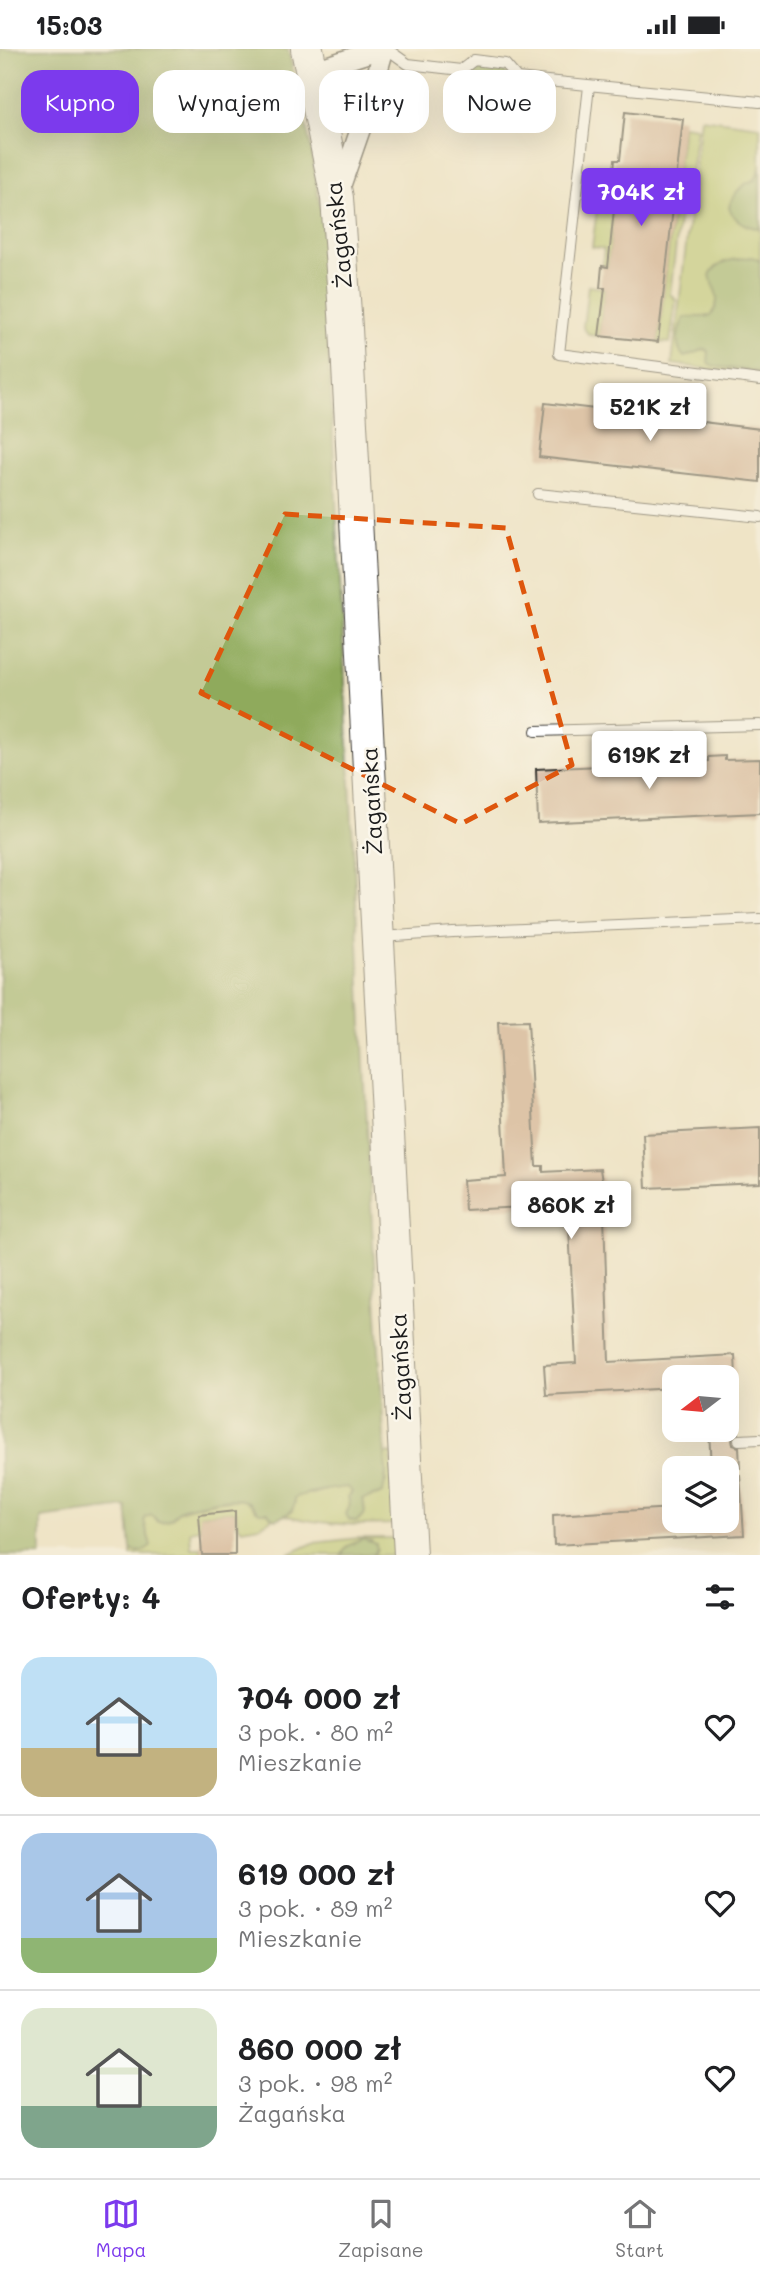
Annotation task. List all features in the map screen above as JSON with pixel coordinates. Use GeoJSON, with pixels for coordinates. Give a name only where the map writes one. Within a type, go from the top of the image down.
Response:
{"type":"FeatureCollection","features":[{"type":"Feature","properties":{"kind":"main road","name":"Żagańska"},"geometry":{"type":"LineString","coordinates":[[310,60],[337,198],[357,504],[410,1555]]}},
{"type":"Feature","properties":{"kind":"street"},"geometry":{"type":"LineString","coordinates":[[310,60],[384,49],[337,198]]}},
{"type":"Feature","properties":{"kind":"lane"},"geometry":{"type":"LineString","coordinates":[[384,49],[408,64],[461,70],[474,60],[505,64],[510,70]]}},
{"type":"Feature","properties":{"kind":"lane"},"geometry":{"type":"LineString","coordinates":[[556,82],[760,102]]}},
{"type":"Feature","properties":{"kind":"lane"},"geometry":{"type":"LineString","coordinates":[[589,86],[559,354],[760,380]]}},
{"type":"Feature","properties":{"kind":"lane"},"geometry":{"type":"LineString","coordinates":[[538,494],[760,517]]}},
{"type":"Feature","properties":{"kind":"lane"},"geometry":{"type":"LineString","coordinates":[[536,731],[760,725]]}},
{"type":"Feature","properties":{"kind":"lane"},"geometry":{"type":"LineString","coordinates":[[378,937],[760,919]]}},
{"type":"Feature","properties":{"kind":"lane"},"geometry":{"type":"LineString","coordinates":[[739,1440],[760,1439]]}},
{"type":"Feature","properties":{"kind":"highlighted area"},"geometry":{"type":"Polygon","coordinates":[[[285,514],[506,528],[572,765],[461,824],[201,693],[285,514]]]}},
{"type":"Feature","properties":{"kind":"green space"},"geometry":{"type":"Polygon","coordinates":[[[0,49],[288,49],[293,70],[153,70],[153,133],[305,133],[305,121],[310,142],[322,218],[386,1473],[383,1493],[363,1499],[365,1513],[357,1521],[349,1520],[346,1514],[350,1505],[348,1497],[352,1492],[348,1487],[299,1496],[295,1498],[290,1511],[276,1519],[268,1512],[259,1512],[252,1504],[240,1499],[183,1508],[171,1519],[164,1521],[158,1522],[152,1515],[144,1521],[151,1546],[141,1552],[131,1550],[127,1507],[41,1518],[41,1555],[0,1555],[0,49]]]}},
{"type":"Feature","properties":{"kind":"green space"},"geometry":{"type":"Polygon","coordinates":[[[477,67],[502,70],[470,70],[477,67]]]}},
{"type":"Feature","properties":{"kind":"green space"},"geometry":{"type":"Polygon","coordinates":[[[701,118],[760,126],[760,376],[672,364],[701,118]]]}},
{"type":"Feature","properties":{"kind":"green space"},"geometry":{"type":"Polygon","coordinates":[[[683,125],[697,127],[691,173],[684,178],[670,294],[676,300],[670,343],[658,342],[683,125]]]}},
{"type":"Feature","properties":{"kind":"green space"},"geometry":{"type":"Polygon","coordinates":[[[760,168],[759,228],[741,222],[729,208],[735,194],[755,180],[760,168]]]}},
{"type":"Feature","properties":{"kind":"green space"},"geometry":{"type":"Polygon","coordinates":[[[601,179],[617,181],[608,267],[602,266],[604,249],[592,247],[601,179]]]}},
{"type":"Feature","properties":{"kind":"green space"},"geometry":{"type":"Polygon","coordinates":[[[752,257],[760,261],[760,372],[713,366],[708,363],[709,352],[705,349],[684,357],[678,338],[684,318],[712,315],[715,309],[717,295],[710,276],[713,271],[727,261],[752,257]]]}},
{"type":"Feature","properties":{"kind":"green space"},"geometry":{"type":"Polygon","coordinates":[[[588,286],[605,288],[599,336],[589,335],[583,327],[588,286]]]}},
{"type":"Feature","properties":{"kind":"green space"},"geometry":{"type":"Polygon","coordinates":[[[391,1453],[395,1524],[339,1524],[284,1515],[292,1511],[295,1498],[300,1494],[348,1487],[352,1491],[349,1497],[352,1521],[360,1519],[365,1511],[363,1499],[379,1495],[386,1481],[385,1454],[391,1453]]]}},
{"type":"Feature","properties":{"kind":"green space"},"geometry":{"type":"Polygon","coordinates":[[[240,1499],[250,1502],[256,1510],[268,1512],[273,1518],[260,1526],[242,1529],[237,1524],[236,1511],[200,1515],[200,1529],[190,1531],[191,1548],[201,1548],[202,1555],[131,1555],[131,1550],[147,1550],[151,1546],[144,1521],[146,1517],[152,1515],[156,1520],[197,1506],[240,1499]]]}},
{"type":"Feature","properties":{"kind":"green space"},"geometry":{"type":"Polygon","coordinates":[[[359,1538],[395,1538],[395,1555],[373,1555],[376,1551],[372,1541],[368,1541],[351,1545],[342,1555],[287,1555],[313,1543],[359,1538]]]}},
{"type":"Feature","properties":{"kind":"green space"},"geometry":{"type":"Polygon","coordinates":[[[363,1539],[376,1544],[374,1554],[342,1555],[347,1546],[363,1539]]]}},
{"type":"Feature","properties":{"kind":"building"},"geometry":{"type":"Polygon","coordinates":[[[625,112],[683,119],[658,342],[599,336],[605,288],[600,288],[602,266],[608,267],[617,181],[613,180],[615,160],[620,160],[625,112]]]}},
{"type":"Feature","properties":{"kind":"building"},"geometry":{"type":"Polygon","coordinates":[[[545,403],[760,429],[760,482],[539,457],[545,403]]]}},
{"type":"Feature","properties":{"kind":"building"},"geometry":{"type":"Polygon","coordinates":[[[725,756],[725,760],[760,759],[760,813],[538,823],[536,769],[709,761],[709,757],[725,756]]]}},
{"type":"Feature","properties":{"kind":"building"},"geometry":{"type":"Polygon","coordinates":[[[528,1021],[536,1166],[543,1166],[543,1172],[600,1169],[603,1187],[609,1362],[735,1355],[735,1365],[662,1365],[662,1389],[546,1395],[544,1365],[576,1363],[568,1208],[563,1209],[563,1205],[465,1210],[463,1180],[506,1177],[498,1022],[528,1021]]]}},
{"type":"Feature","properties":{"kind":"building"},"geometry":{"type":"Polygon","coordinates":[[[760,1128],[760,1183],[646,1188],[643,1134],[760,1128]]]}},
{"type":"Feature","properties":{"kind":"building"},"geometry":{"type":"Polygon","coordinates":[[[710,1442],[732,1442],[739,1447],[740,1468],[739,1456],[710,1456],[710,1442]]]}},
{"type":"Feature","properties":{"kind":"building"},"geometry":{"type":"Polygon","coordinates":[[[740,1475],[744,1535],[554,1545],[553,1515],[662,1509],[662,1533],[739,1533],[740,1475]]]}},
{"type":"Feature","properties":{"kind":"building"},"geometry":{"type":"Polygon","coordinates":[[[235,1511],[235,1555],[202,1555],[199,1515],[235,1511]]]}}]}
